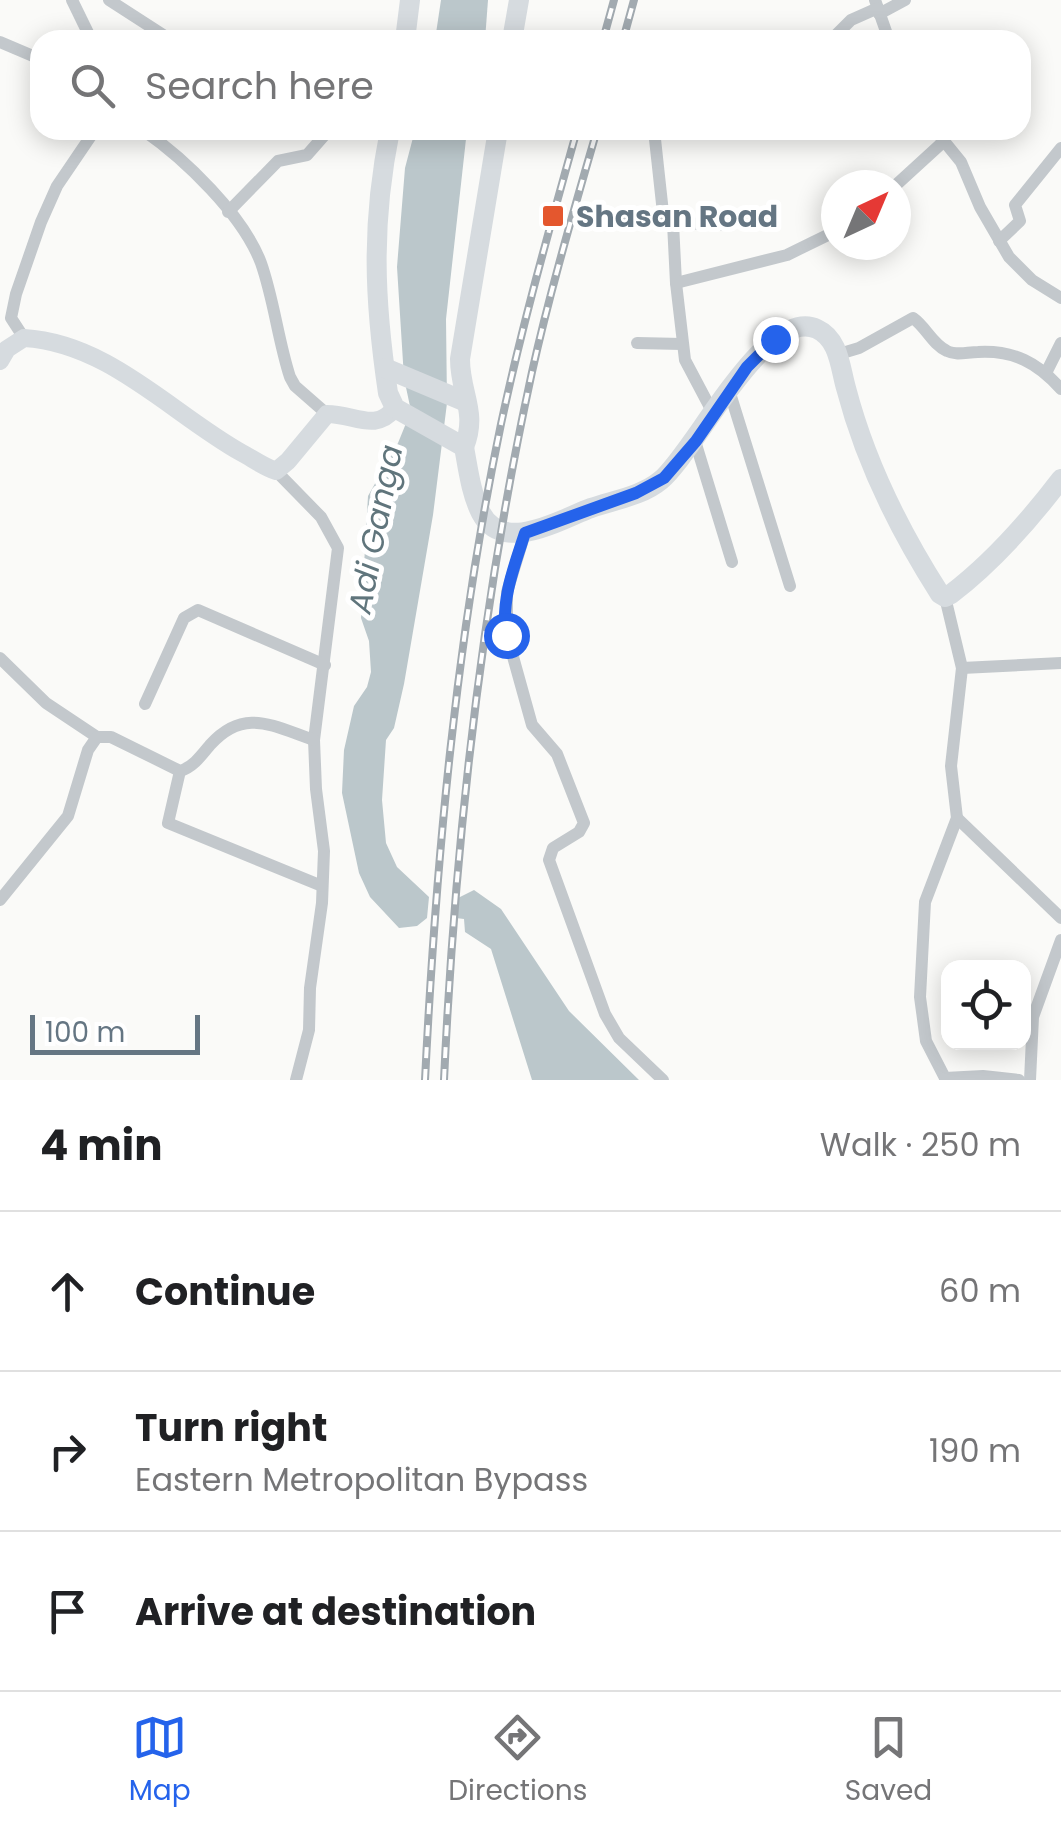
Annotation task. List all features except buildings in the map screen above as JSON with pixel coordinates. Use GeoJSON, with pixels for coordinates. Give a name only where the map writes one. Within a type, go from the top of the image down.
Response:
{"type":"FeatureCollection","features":[{"type":"Feature","properties":{"kind":"main road"},"geometry":{"type":"LineString","coordinates":[[406,30],[410,0]]}},
{"type":"Feature","properties":{"kind":"main road"},"geometry":{"type":"LineString","coordinates":[[514,30],[519,0]]}},
{"type":"Feature","properties":{"kind":"main road"},"geometry":{"type":"LineString","coordinates":[[388,140],[375,261],[394,372],[388,393],[400,410],[455,441],[484,517],[501,530],[525,533],[656,484],[696,441],[729,390],[762,350],[800,326],[826,334],[838,354],[868,458],[940,594],[946,596],[986,564],[1036,512],[1061,479]]}},
{"type":"Feature","properties":{"kind":"main road"},"geometry":{"type":"LineString","coordinates":[[455,441],[471,422],[462,400],[460,359],[496,140]]}},
{"type":"Feature","properties":{"kind":"main road"},"geometry":{"type":"LineString","coordinates":[[0,361],[8,349],[24,338],[68,348],[128,376],[201,429],[276,471],[327,414],[377,422],[400,410]]}},
{"type":"Feature","properties":{"kind":"main road"},"geometry":{"type":"LineString","coordinates":[[394,372],[462,400]]}},
{"type":"Feature","properties":{"kind":"street"},"geometry":{"type":"LineString","coordinates":[[72,0],[87,30]]}},
{"type":"Feature","properties":{"kind":"street"},"geometry":{"type":"LineString","coordinates":[[110,0],[155,30]]}},
{"type":"Feature","properties":{"kind":"street"},"geometry":{"type":"LineString","coordinates":[[841,30],[851,20],[877,7],[905,0]]}},
{"type":"Feature","properties":{"kind":"street"},"geometry":{"type":"LineString","coordinates":[[0,42],[30,55]]}},
{"type":"Feature","properties":{"kind":"street"},"geometry":{"type":"LineString","coordinates":[[24,338],[11,318],[16,294],[57,186],[88,140]]}},
{"type":"Feature","properties":{"kind":"street"},"geometry":{"type":"LineString","coordinates":[[168,140],[246,233],[261,264],[290,377],[327,414]]}},
{"type":"Feature","properties":{"kind":"street"},"geometry":{"type":"LineString","coordinates":[[228,212],[278,161],[308,155],[321,140]]}},
{"type":"Feature","properties":{"kind":"street"},"geometry":{"type":"LineString","coordinates":[[656,140],[682,344],[691,373],[713,414]]}},
{"type":"Feature","properties":{"kind":"street"},"geometry":{"type":"LineString","coordinates":[[909,170],[935,140]]}},
{"type":"Feature","properties":{"kind":"street"},"geometry":{"type":"LineString","coordinates":[[942,140],[961,162],[1008,256],[1032,280],[1061,298]]}},
{"type":"Feature","properties":{"kind":"street"},"geometry":{"type":"LineString","coordinates":[[999,240],[1020,222],[1014,205],[1061,148]]}},
{"type":"Feature","properties":{"kind":"street"},"geometry":{"type":"LineString","coordinates":[[598,214],[722,224]]}},
{"type":"Feature","properties":{"kind":"street"},"geometry":{"type":"LineString","coordinates":[[676,283],[786,255],[821,238]]}},
{"type":"Feature","properties":{"kind":"street"},"geometry":{"type":"LineString","coordinates":[[838,354],[859,348],[913,318],[952,354],[1006,353],[1029,360],[1061,389]]}},
{"type":"Feature","properties":{"kind":"street"},"geometry":{"type":"LineString","coordinates":[[637,342],[682,344]]}},
{"type":"Feature","properties":{"kind":"street"},"geometry":{"type":"LineString","coordinates":[[1046,373],[1061,343]]}},
{"type":"Feature","properties":{"kind":"street"},"geometry":{"type":"LineString","coordinates":[[729,390],[790,586]]}},
{"type":"Feature","properties":{"kind":"street"},"geometry":{"type":"LineString","coordinates":[[696,441],[732,562]]}},
{"type":"Feature","properties":{"kind":"street"},"geometry":{"type":"LineString","coordinates":[[276,471],[321,517],[338,548],[314,740],[324,851],[322,886],[309,1030],[296,1080]]}},
{"type":"Feature","properties":{"kind":"street"},"geometry":{"type":"LineString","coordinates":[[525,533],[504,608],[506,635],[532,725],[557,754],[584,823],[579,832],[552,848],[550,860],[605,1014],[619,1038],[663,1080]]}},
{"type":"Feature","properties":{"kind":"street"},"geometry":{"type":"LineString","coordinates":[[946,596],[962,668],[951,766],[957,818],[925,902],[920,989],[926,1041],[946,1079],[982,1076],[1019,1080]]}},
{"type":"Feature","properties":{"kind":"street"},"geometry":{"type":"LineString","coordinates":[[145,704],[184,618],[198,610],[325,665]]}},
{"type":"Feature","properties":{"kind":"street"},"geometry":{"type":"LineString","coordinates":[[0,658],[46,703],[97,737],[111,737],[180,771],[190,767],[220,734],[246,721],[268,724],[314,740]]}},
{"type":"Feature","properties":{"kind":"street"},"geometry":{"type":"LineString","coordinates":[[962,668],[1061,663]]}},
{"type":"Feature","properties":{"kind":"street"},"geometry":{"type":"LineString","coordinates":[[0,900],[68,816],[88,750],[97,737]]}},
{"type":"Feature","properties":{"kind":"street"},"geometry":{"type":"LineString","coordinates":[[180,771],[168,823],[322,886]]}},
{"type":"Feature","properties":{"kind":"street"},"geometry":{"type":"LineString","coordinates":[[957,818],[1061,918]]}},
{"type":"Feature","properties":{"kind":"street"},"geometry":{"type":"LineString","coordinates":[[1030,1080],[1033,1018],[1061,940]]}},
{"type":"Feature","properties":{"kind":"water"},"geometry":{"type":"Polygon","coordinates":[[[441,0],[488,0],[486,30],[436,30],[441,0]]]}},
{"type":"Feature","properties":{"kind":"water","name":"Adi Ganga"},"geometry":{"type":"Polygon","coordinates":[[[412,140],[466,140],[446,319],[447,403],[433,515],[404,684],[394,728],[386,740],[382,800],[386,843],[397,867],[429,897],[427,918],[417,926],[399,928],[370,897],[359,873],[342,793],[344,750],[354,706],[367,687],[371,672],[369,641],[361,618],[368,496],[411,411],[404,378],[397,267],[405,168],[412,140]]]}},
{"type":"Feature","properties":{"kind":"water"},"geometry":{"type":"Polygon","coordinates":[[[474,890],[501,909],[569,1011],[639,1080],[532,1080],[491,949],[465,932],[464,919],[456,918],[458,898],[474,890]]]}},
{"type":"Feature","properties":{"kind":"railway"},"geometry":{"type":"LineString","coordinates":[[606,30],[614,0]]}},
{"type":"Feature","properties":{"kind":"railway"},"geometry":{"type":"LineString","coordinates":[[626,30],[634,0]]}},
{"type":"Feature","properties":{"kind":"railway"},"geometry":{"type":"LineString","coordinates":[[425,1080],[450,750],[485,505],[509,387],[574,140]]}},
{"type":"Feature","properties":{"kind":"railway"},"geometry":{"type":"LineString","coordinates":[[444,1080],[463,813],[498,548],[539,342],[594,140]]}},
{"type":"Feature","properties":{"kind":"place","name":"Shasan Road"},"geometry":{"type":"Point","coordinates":[553,216]}},
{"type":"Feature","properties":{"kind":"route"},"geometry":{"type":"LineString","coordinates":[[506,635],[504,608],[525,533],[636,493],[664,478],[696,441],[747,367],[775,339]]}}]}
